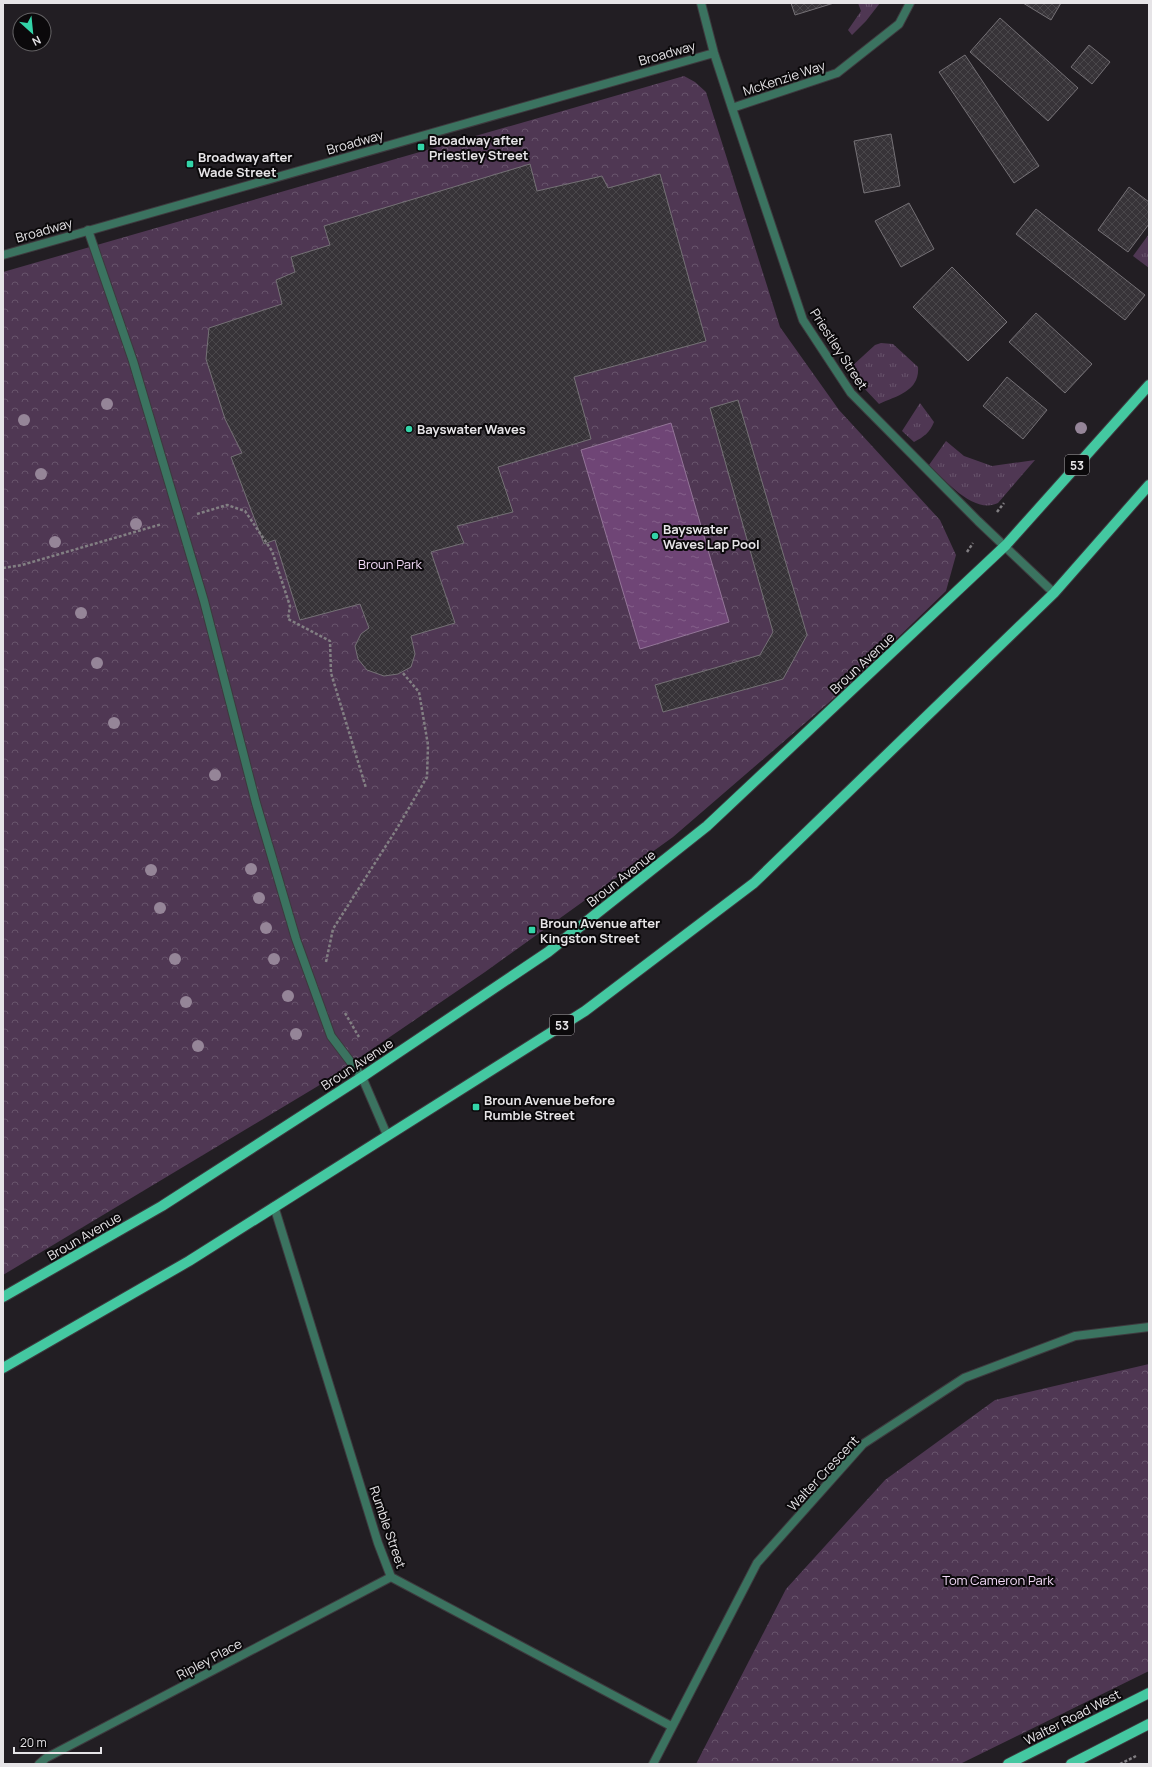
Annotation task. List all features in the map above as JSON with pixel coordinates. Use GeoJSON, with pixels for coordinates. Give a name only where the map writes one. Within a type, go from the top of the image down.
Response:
{"type":"FeatureCollection","features":[{"type":"Feature","properties":{"kind":"main road","name":"Broun Avenue"},"geometry":{"type":"LineString","coordinates":[[3,1297],[162,1206],[362,1077],[548,952],[707,826],[1006,545],[1149,385]]}},
{"type":"Feature","properties":{"kind":"main road","name":"53"},"geometry":{"type":"LineString","coordinates":[[3,1368],[189,1261],[584,1011],[754,883],[1054,593],[1149,485]]}},
{"type":"Feature","properties":{"kind":"main road","name":"Walter Road West"},"geometry":{"type":"LineString","coordinates":[[1008,1764],[1149,1693]]}},
{"type":"Feature","properties":{"kind":"main road"},"geometry":{"type":"LineString","coordinates":[[1070,1764],[1149,1724]]}},
{"type":"Feature","properties":{"kind":"street","name":"Priestley Street"},"geometry":{"type":"LineString","coordinates":[[701,3],[714,53],[803,320],[851,393],[978,521],[1006,545],[1054,593]]}},
{"type":"Feature","properties":{"kind":"street","name":"McKenzie Way"},"geometry":{"type":"LineString","coordinates":[[732,108],[836,73],[899,24],[910,3]]}},
{"type":"Feature","properties":{"kind":"street","name":"Broadway"},"geometry":{"type":"LineString","coordinates":[[3,254],[714,53]]}},
{"type":"Feature","properties":{"kind":"street"},"geometry":{"type":"LineString","coordinates":[[88,230],[133,361],[180,519],[204,601],[256,803],[296,939],[331,1036],[362,1077],[387,1135]]}},
{"type":"Feature","properties":{"kind":"street","name":"Rumble Street"},"geometry":{"type":"LineString","coordinates":[[274,1206],[378,1543],[391,1577],[671,1726]]}},
{"type":"Feature","properties":{"kind":"street","name":"Walter Crescent"},"geometry":{"type":"LineString","coordinates":[[653,1764],[671,1726],[757,1563],[863,1444],[964,1378],[1075,1336],[1149,1328]]}},
{"type":"Feature","properties":{"kind":"street","name":"Ripley Place"},"geometry":{"type":"LineString","coordinates":[[39,1764],[46,1758],[391,1577]]}},
{"type":"Feature","properties":{"kind":"path"},"geometry":{"type":"LineString","coordinates":[[3,568],[22,565],[217,507],[226,505],[245,511],[272,551],[290,606],[288,619],[330,641],[331,673],[366,788]]}},
{"type":"Feature","properties":{"kind":"path"},"geometry":{"type":"LineString","coordinates":[[328,968],[326,962],[333,929],[396,830],[427,777],[428,745],[419,692],[402,672]]}},
{"type":"Feature","properties":{"kind":"path"},"geometry":{"type":"LineString","coordinates":[[343,1010],[359,1037]]}},
{"type":"Feature","properties":{"kind":"green space"},"geometry":{"type":"Polygon","coordinates":[[[858,3],[880,3],[866,21],[852,35],[848,30],[861,11],[858,3]]]}},
{"type":"Feature","properties":{"kind":"green space","name":"Broun Park"},"geometry":{"type":"Polygon","coordinates":[[[684,76],[695,82],[706,92],[780,327],[839,410],[940,520],[956,555],[946,591],[848,686],[673,837],[485,972],[318,1086],[3,1275],[3,272],[684,76]]]}},
{"type":"Feature","properties":{"kind":"green space"},"geometry":{"type":"Polygon","coordinates":[[[1149,234],[1149,268],[1133,256],[1149,234]]]}},
{"type":"Feature","properties":{"kind":"green space"},"geometry":{"type":"Polygon","coordinates":[[[881,343],[893,344],[918,367],[918,375],[915,382],[906,392],[879,404],[862,386],[851,367],[875,345],[881,343]]]}},
{"type":"Feature","properties":{"kind":"green space"},"geometry":{"type":"Polygon","coordinates":[[[920,403],[934,422],[931,429],[926,434],[914,442],[902,431],[920,403]]]}},
{"type":"Feature","properties":{"kind":"green space"},"geometry":{"type":"Polygon","coordinates":[[[946,441],[964,456],[992,466],[1035,460],[998,503],[989,505],[979,504],[960,494],[929,465],[946,441]]]}},
{"type":"Feature","properties":{"kind":"green space","name":"Tom Cameron Park"},"geometry":{"type":"Polygon","coordinates":[[[1149,1364],[1149,1671],[960,1764],[696,1764],[786,1589],[885,1480],[995,1400],[1149,1364]]]}},
{"type":"Feature","properties":{"kind":"water","name":"Bayswater Waves Lap Pool"},"geometry":{"type":"Polygon","coordinates":[[[671,423],[729,622],[640,649],[581,450],[671,423]]]}},
{"type":"Feature","properties":{"kind":"building"},"geometry":{"type":"Polygon","coordinates":[[[791,3],[834,3],[795,15],[791,3]]]}},
{"type":"Feature","properties":{"kind":"building"},"geometry":{"type":"Polygon","coordinates":[[[1023,3],[1061,3],[1051,20],[1023,3]]]}},
{"type":"Feature","properties":{"kind":"building"},"geometry":{"type":"Polygon","coordinates":[[[1000,18],[1078,88],[1048,121],[970,52],[1000,18]]]}},
{"type":"Feature","properties":{"kind":"building"},"geometry":{"type":"Polygon","coordinates":[[[1089,45],[1110,62],[1092,84],[1071,67],[1089,45]]]}},
{"type":"Feature","properties":{"kind":"building"},"geometry":{"type":"Polygon","coordinates":[[[965,55],[1039,166],[1014,183],[939,72],[965,55]]]}},
{"type":"Feature","properties":{"kind":"building"},"geometry":{"type":"Polygon","coordinates":[[[891,134],[900,186],[864,193],[854,141],[891,134]]]}},
{"type":"Feature","properties":{"kind":"building","name":"Bayswater Waves"},"geometry":{"type":"Polygon","coordinates":[[[530,164],[537,191],[602,176],[608,188],[660,174],[706,341],[574,377],[591,439],[498,467],[513,512],[457,526],[464,543],[431,552],[455,623],[411,636],[415,654],[411,667],[398,674],[384,676],[367,670],[358,659],[355,646],[361,634],[369,628],[360,604],[300,620],[275,540],[264,544],[231,457],[242,453],[225,419],[206,359],[209,328],[282,304],[276,280],[295,272],[291,257],[330,245],[324,226],[530,164]]]}},
{"type":"Feature","properties":{"kind":"building"},"geometry":{"type":"Polygon","coordinates":[[[1129,187],[1149,202],[1149,224],[1128,252],[1098,230],[1129,187]]]}},
{"type":"Feature","properties":{"kind":"building"},"geometry":{"type":"Polygon","coordinates":[[[909,203],[934,249],[901,267],[875,221],[909,203]]]}},
{"type":"Feature","properties":{"kind":"building"},"geometry":{"type":"Polygon","coordinates":[[[1036,209],[1145,295],[1125,320],[1016,234],[1036,209]]]}},
{"type":"Feature","properties":{"kind":"building"},"geometry":{"type":"Polygon","coordinates":[[[952,267],[1007,322],[968,361],[913,307],[952,267]]]}},
{"type":"Feature","properties":{"kind":"building"},"geometry":{"type":"Polygon","coordinates":[[[1036,313],[1092,364],[1065,393],[1009,342],[1036,313]]]}},
{"type":"Feature","properties":{"kind":"building"},"geometry":{"type":"Polygon","coordinates":[[[1007,377],[1047,410],[1023,439],[983,406],[1007,377]]]}},
{"type":"Feature","properties":{"kind":"building"},"geometry":{"type":"Polygon","coordinates":[[[738,400],[807,635],[783,679],[663,712],[655,685],[760,655],[773,632],[710,408],[738,400]]]}},
{"type":"Feature","properties":{"kind":"place","name":"Broadway after Priestley Street"},"geometry":{"type":"Point","coordinates":[421,147]}},
{"type":"Feature","properties":{"kind":"place","name":"Broadway after Wade Street"},"geometry":{"type":"Point","coordinates":[190,164]}},
{"type":"Feature","properties":{"kind":"place","name":"Bayswater Waves"},"geometry":{"type":"Point","coordinates":[409,429]}},
{"type":"Feature","properties":{"kind":"place","name":"Bayswater Waves Lap Pool"},"geometry":{"type":"Point","coordinates":[655,536]}},
{"type":"Feature","properties":{"kind":"place","name":"Broun Avenue after Kingston Street"},"geometry":{"type":"Point","coordinates":[532,930]}},
{"type":"Feature","properties":{"kind":"place","name":"Broun Avenue before Rumble Street"},"geometry":{"type":"Point","coordinates":[476,1107]}}]}
